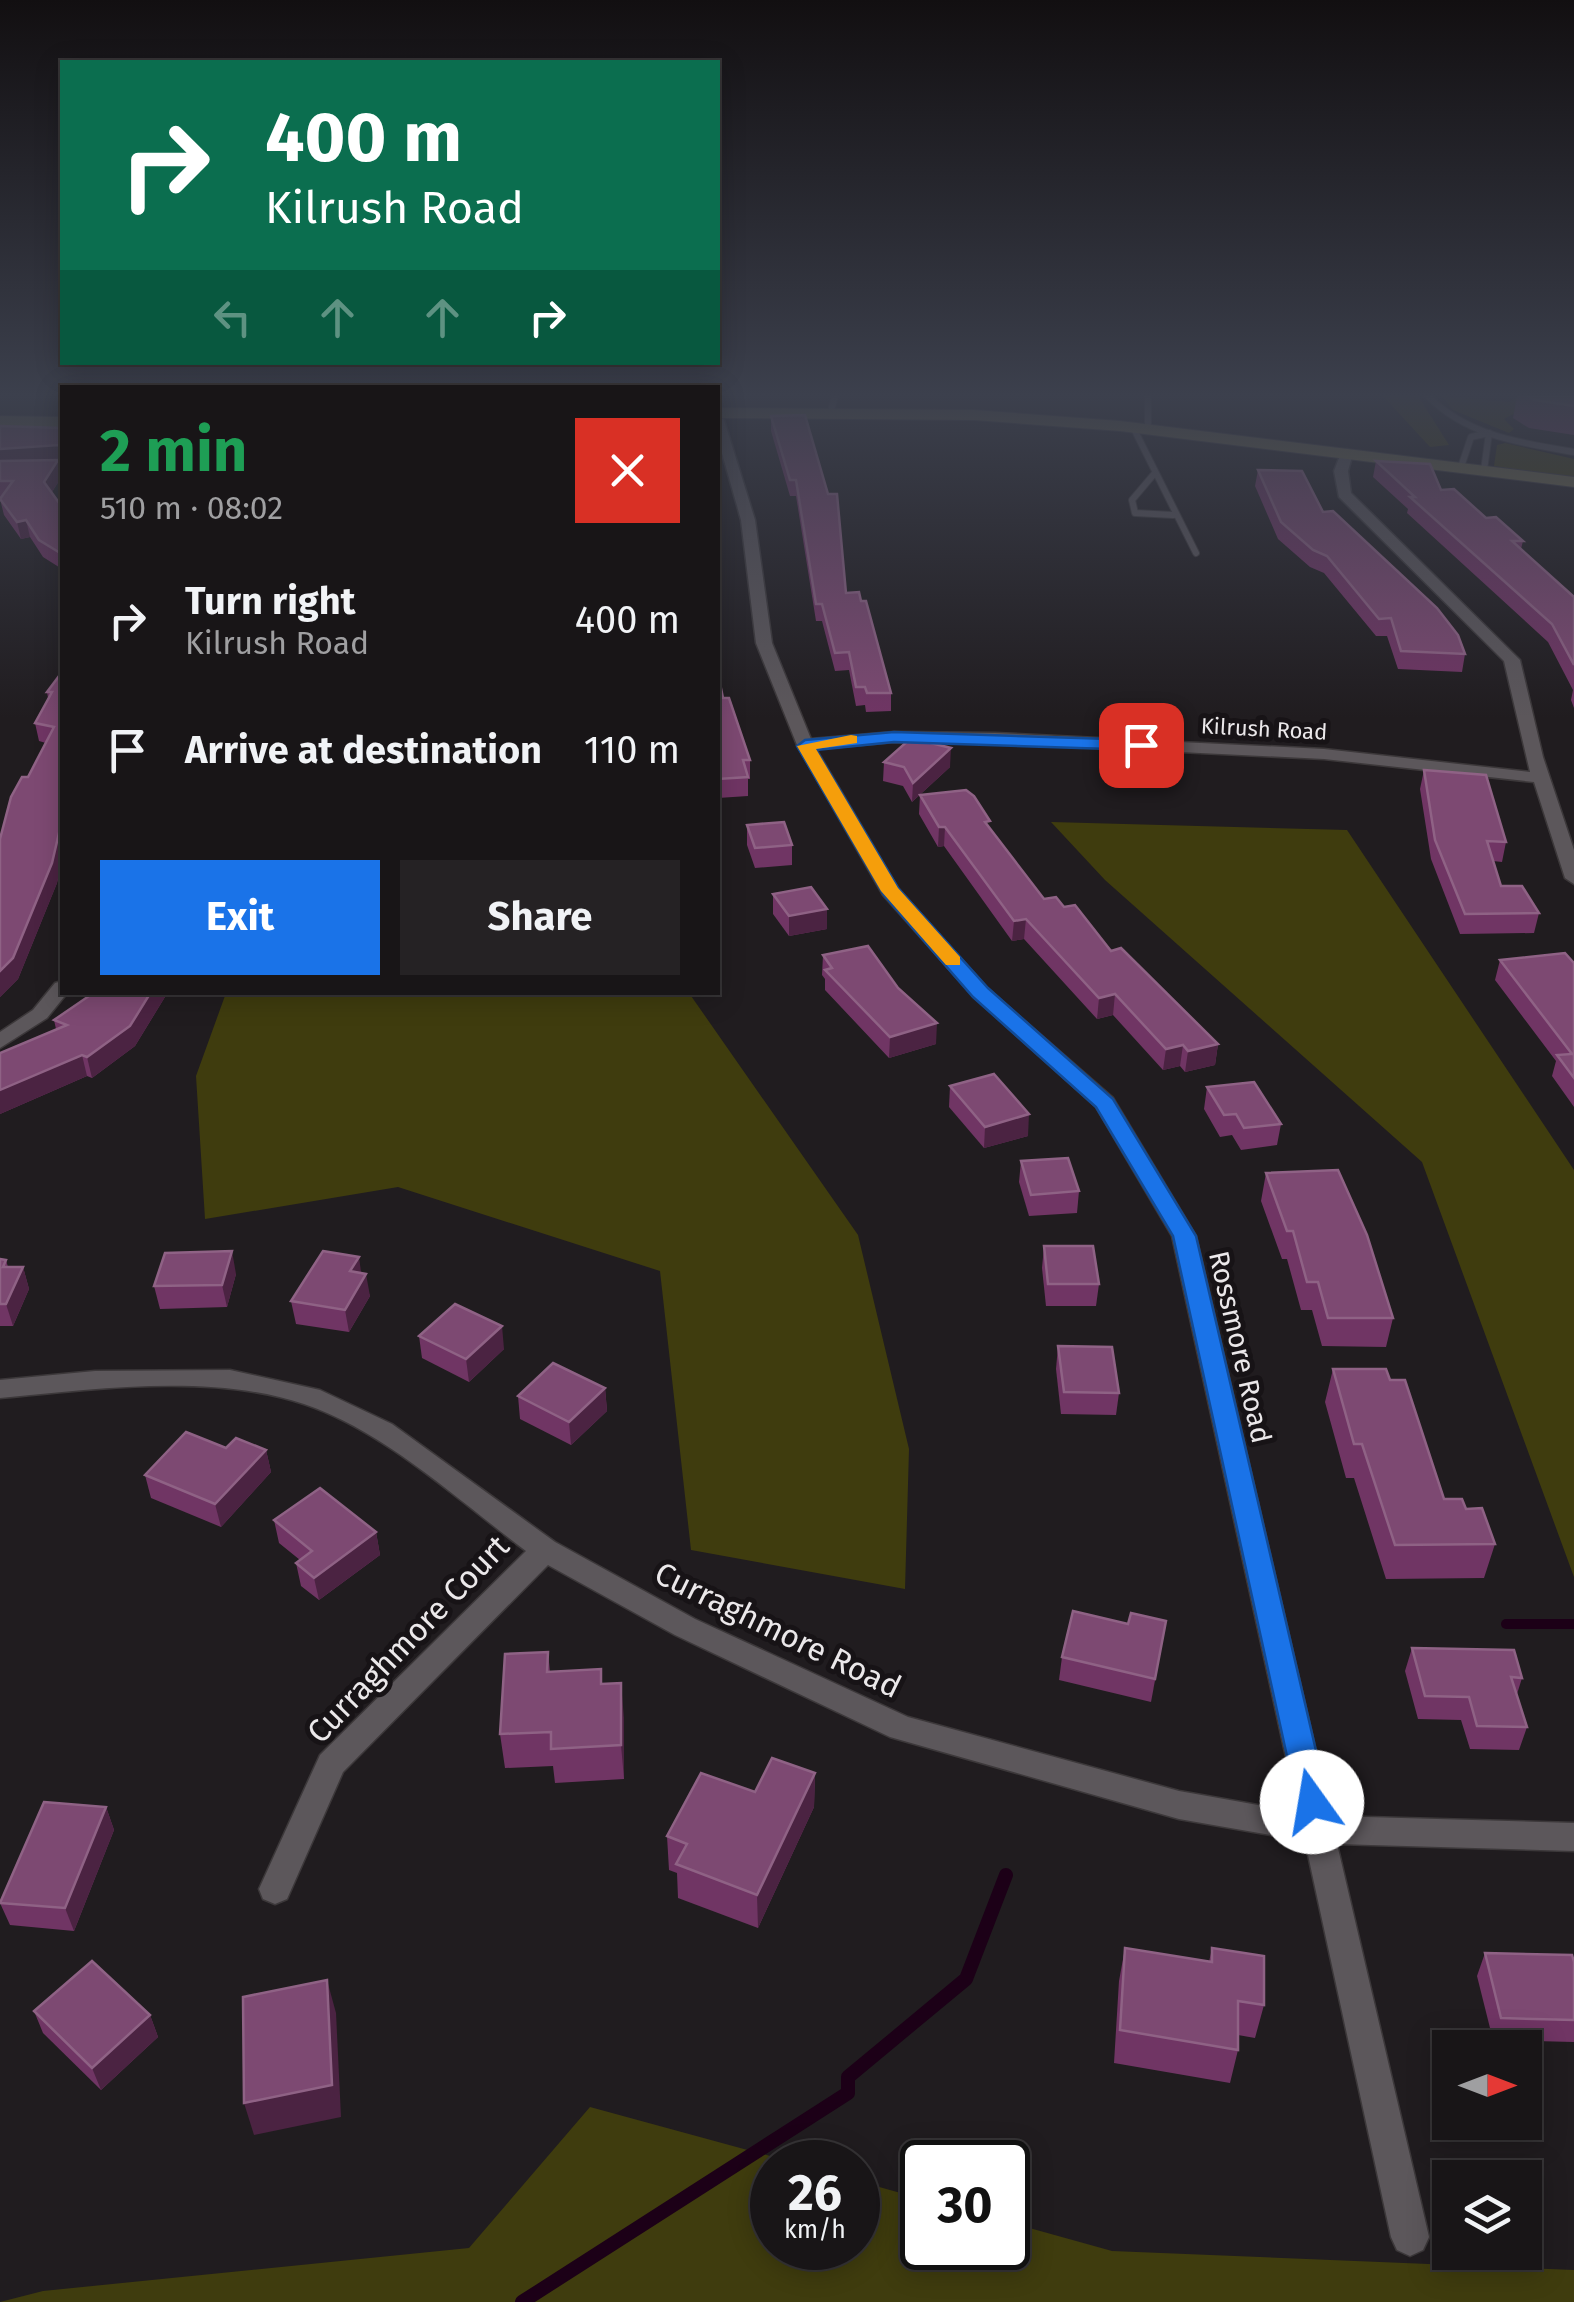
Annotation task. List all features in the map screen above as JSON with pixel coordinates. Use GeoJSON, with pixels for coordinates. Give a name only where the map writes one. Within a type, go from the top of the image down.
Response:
{"type":"FeatureCollection","features":[{"type":"Feature","properties":{"kind":"street","name":"Rossmore Road"},"geometry":{"type":"LineString","coordinates":[[743,503],[764,643],[805,746],[890,891],[980,992],[1105,1104],[1184,1236],[1410,2237]]}},
{"type":"Feature","properties":{"kind":"street"},"geometry":{"type":"LineString","coordinates":[[1354,503],[1512,660],[1541,778],[1574,878]]}},
{"type":"Feature","properties":{"kind":"street","name":"Kilrush Road"},"geometry":{"type":"LineString","coordinates":[[805,746],[894,737],[995,738],[1324,754],[1541,778]]}},
{"type":"Feature","properties":{"kind":"street"},"geometry":{"type":"LineString","coordinates":[[0,1042],[40,1014],[60,989]]}},
{"type":"Feature","properties":{"kind":"street","name":"Curraghmore Road"},"geometry":{"type":"LineString","coordinates":[[0,1389],[95,1380],[230,1379],[311,1396],[382,1431],[545,1550],[685,1628],[901,1728],[1179,1805],[1319,1830],[1574,1838]]}},
{"type":"Feature","properties":{"kind":"street","name":"Curraghmore Court"},"geometry":{"type":"LineString","coordinates":[[275,1889],[331,1764],[545,1550]]}},
{"type":"Feature","properties":{"kind":"lane"},"geometry":{"type":"LineString","coordinates":[[1133,503],[1135,513],[1173,514]]}},
{"type":"Feature","properties":{"kind":"lane"},"geometry":{"type":"LineString","coordinates":[[1168,503],[1196,552]]}},
{"type":"Feature","properties":{"kind":"shaded area"},"geometry":{"type":"Polygon","coordinates":[[[1051,822],[1347,830],[1574,1170],[1574,1577],[1422,1162],[1105,880],[1051,822]]]}},
{"type":"Feature","properties":{"kind":"shaded area"},"geometry":{"type":"Polygon","coordinates":[[[225,995],[690,995],[858,1235],[909,1449],[905,1589],[691,1550],[660,1271],[398,1187],[205,1219],[196,1076],[225,995]]]}},
{"type":"Feature","properties":{"kind":"shaded area"},"geometry":{"type":"Polygon","coordinates":[[[590,2107],[750,2151],[750,2270],[880,2270],[880,2187],[900,2193],[900,2270],[1030,2270],[1030,2228],[1112,2251],[1432,2264],[1432,2270],[1574,2270],[1574,2302],[0,2302],[43,2291],[469,2248],[590,2107]]]}},
{"type":"Feature","properties":{"kind":"building"},"geometry":{"type":"Polygon","coordinates":[[[3,503],[59,503],[60,553],[39,540],[26,520],[17,522],[3,503]]]}},
{"type":"Feature","properties":{"kind":"building"},"geometry":{"type":"Polygon","coordinates":[[[800,503],[838,503],[846,593],[859,592],[861,601],[866,601],[891,693],[867,693],[865,687],[856,687],[849,652],[835,653],[822,604],[816,604],[800,503]]]}},
{"type":"Feature","properties":{"kind":"building"},"geometry":{"type":"Polygon","coordinates":[[[1273,503],[1319,503],[1323,512],[1333,511],[1437,608],[1458,635],[1465,654],[1401,651],[1391,618],[1379,619],[1327,556],[1313,550],[1281,522],[1273,503]]]}},
{"type":"Feature","properties":{"kind":"building"},"geometry":{"type":"Polygon","coordinates":[[[1417,503],[1470,503],[1486,518],[1496,517],[1523,541],[1512,541],[1574,597],[1574,665],[1552,624],[1417,503]]]}},
{"type":"Feature","properties":{"kind":"building"},"geometry":{"type":"Polygon","coordinates":[[[60,675],[60,829],[52,863],[13,958],[0,971],[0,839],[11,797],[22,777],[28,777],[54,727],[35,723],[52,692],[47,692],[60,675]]]}},
{"type":"Feature","properties":{"kind":"building"},"geometry":{"type":"Polygon","coordinates":[[[720,684],[723,698],[729,698],[750,760],[743,760],[748,777],[720,779],[720,684]]]}},
{"type":"Feature","properties":{"kind":"building"},"geometry":{"type":"Polygon","coordinates":[[[911,738],[951,748],[913,783],[904,767],[884,762],[911,738]]]}},
{"type":"Feature","properties":{"kind":"building"},"geometry":{"type":"Polygon","coordinates":[[[1424,770],[1486,775],[1506,842],[1487,841],[1501,886],[1522,886],[1539,913],[1465,914],[1435,840],[1424,770]]]}},
{"type":"Feature","properties":{"kind":"building"},"geometry":{"type":"Polygon","coordinates":[[[966,790],[990,821],[985,822],[1044,899],[1056,897],[1064,907],[1075,905],[1111,951],[1121,948],[1218,1044],[1188,1051],[1183,1045],[1166,1049],[1115,994],[1099,998],[1026,919],[1014,921],[945,827],[939,827],[920,795],[966,790]]]}},
{"type":"Feature","properties":{"kind":"building"},"geometry":{"type":"Polygon","coordinates":[[[784,822],[792,845],[755,848],[747,825],[784,822]]]}},
{"type":"Feature","properties":{"kind":"building"},"geometry":{"type":"Polygon","coordinates":[[[811,887],[827,909],[789,916],[773,894],[811,887]]]}},
{"type":"Feature","properties":{"kind":"building"},"geometry":{"type":"Polygon","coordinates":[[[868,946],[898,988],[937,1023],[890,1037],[825,970],[832,968],[823,955],[868,946]]]}},
{"type":"Feature","properties":{"kind":"building"},"geometry":{"type":"Polygon","coordinates":[[[1565,953],[1574,963],[1574,1078],[1557,1055],[1572,1054],[1500,960],[1565,953]]]}},
{"type":"Feature","properties":{"kind":"building"},"geometry":{"type":"Polygon","coordinates":[[[149,995],[130,1026],[87,1057],[82,1055],[0,1090],[0,1053],[67,1025],[54,1020],[89,996],[149,995]]]}},
{"type":"Feature","properties":{"kind":"building"},"geometry":{"type":"Polygon","coordinates":[[[994,1074],[1029,1114],[985,1127],[950,1086],[994,1074]]]}},
{"type":"Feature","properties":{"kind":"building"},"geometry":{"type":"Polygon","coordinates":[[[1254,1082],[1281,1124],[1244,1128],[1236,1114],[1224,1115],[1207,1087],[1254,1082]]]}},
{"type":"Feature","properties":{"kind":"building"},"geometry":{"type":"Polygon","coordinates":[[[1068,1158],[1079,1191],[1031,1195],[1021,1161],[1068,1158]]]}},
{"type":"Feature","properties":{"kind":"building"},"geometry":{"type":"Polygon","coordinates":[[[1338,1170],[1367,1235],[1393,1318],[1328,1318],[1318,1282],[1307,1282],[1293,1231],[1287,1231],[1266,1173],[1338,1170]]]}},
{"type":"Feature","properties":{"kind":"building"},"geometry":{"type":"Polygon","coordinates":[[[1044,1246],[1093,1246],[1099,1284],[1048,1284],[1044,1246]]]}},
{"type":"Feature","properties":{"kind":"building"},"geometry":{"type":"Polygon","coordinates":[[[232,1251],[222,1285],[154,1286],[165,1253],[232,1251]]]}},
{"type":"Feature","properties":{"kind":"building"},"geometry":{"type":"Polygon","coordinates":[[[323,1251],[359,1257],[350,1271],[366,1274],[345,1310],[291,1301],[323,1251]]]}},
{"type":"Feature","properties":{"kind":"building"},"geometry":{"type":"Polygon","coordinates":[[[0,1259],[6,1260],[3,1267],[23,1267],[6,1304],[0,1304],[0,1259]]]}},
{"type":"Feature","properties":{"kind":"building"},"geometry":{"type":"Polygon","coordinates":[[[455,1304],[502,1326],[466,1359],[419,1336],[455,1304]]]}},
{"type":"Feature","properties":{"kind":"building"},"geometry":{"type":"Polygon","coordinates":[[[1058,1346],[1112,1347],[1119,1393],[1064,1392],[1058,1346]]]}},
{"type":"Feature","properties":{"kind":"building"},"geometry":{"type":"Polygon","coordinates":[[[553,1363],[605,1388],[569,1422],[518,1396],[553,1363]]]}},
{"type":"Feature","properties":{"kind":"building"},"geometry":{"type":"Polygon","coordinates":[[[1333,1369],[1386,1369],[1390,1380],[1405,1380],[1444,1499],[1462,1499],[1466,1509],[1482,1508],[1495,1544],[1395,1545],[1362,1444],[1354,1444],[1333,1369]]]}},
{"type":"Feature","properties":{"kind":"building"},"geometry":{"type":"Polygon","coordinates":[[[186,1432],[226,1448],[236,1438],[266,1450],[215,1504],[145,1475],[186,1432]]]}},
{"type":"Feature","properties":{"kind":"building"},"geometry":{"type":"Polygon","coordinates":[[[320,1488],[376,1532],[314,1578],[296,1563],[312,1551],[274,1520],[320,1488]]]}},
{"type":"Feature","properties":{"kind":"building"},"geometry":{"type":"Polygon","coordinates":[[[1073,1611],[1128,1624],[1131,1613],[1166,1621],[1155,1679],[1062,1657],[1073,1611]]]}},
{"type":"Feature","properties":{"kind":"building"},"geometry":{"type":"Polygon","coordinates":[[[1412,1648],[1514,1650],[1522,1678],[1511,1677],[1527,1727],[1477,1726],[1469,1697],[1425,1696],[1412,1648]]]}},
{"type":"Feature","properties":{"kind":"building"},"geometry":{"type":"Polygon","coordinates":[[[548,1652],[547,1672],[601,1669],[601,1684],[621,1683],[621,1745],[551,1749],[551,1732],[500,1734],[505,1654],[548,1652]]]}},
{"type":"Feature","properties":{"kind":"building"},"geometry":{"type":"Polygon","coordinates":[[[772,1758],[815,1773],[757,1895],[676,1864],[687,1844],[667,1836],[701,1773],[755,1792],[772,1758]]]}},
{"type":"Feature","properties":{"kind":"building"},"geometry":{"type":"Polygon","coordinates":[[[44,1802],[106,1807],[65,1908],[0,1903],[44,1802]]]}},
{"type":"Feature","properties":{"kind":"building"},"geometry":{"type":"Polygon","coordinates":[[[1125,1948],[1212,1962],[1212,1948],[1264,1956],[1264,2005],[1238,2001],[1238,2050],[1120,2030],[1125,1948]]]}},
{"type":"Feature","properties":{"kind":"building"},"geometry":{"type":"Polygon","coordinates":[[[1485,1953],[1572,1955],[1574,2020],[1501,2018],[1485,1953]]]}},
{"type":"Feature","properties":{"kind":"building"},"geometry":{"type":"Polygon","coordinates":[[[92,1961],[150,2015],[92,2068],[34,2011],[92,1961]]]}},
{"type":"Feature","properties":{"kind":"building"},"geometry":{"type":"Polygon","coordinates":[[[327,1980],[332,2085],[244,2103],[243,1997],[327,1980]]]}},
{"type":"Feature","properties":{"kind":"waterway"},"geometry":{"type":"LineString","coordinates":[[1506,1624],[1574,1624]]}},
{"type":"Feature","properties":{"kind":"waterway"},"geometry":{"type":"LineString","coordinates":[[522,2302],[848,2093],[848,2077],[966,1979],[1006,1875]]}},
{"type":"Feature","properties":{"kind":"slow traffic"},"geometry":{"type":"LineString","coordinates":[[851,740],[805,746],[890,891],[953,961]]}},
{"type":"Feature","properties":{"kind":"route"},"geometry":{"type":"LineString","coordinates":[[1141,745],[894,737],[805,746],[890,891],[980,992],[1105,1104],[1184,1236],[1312,1802]]}}]}
